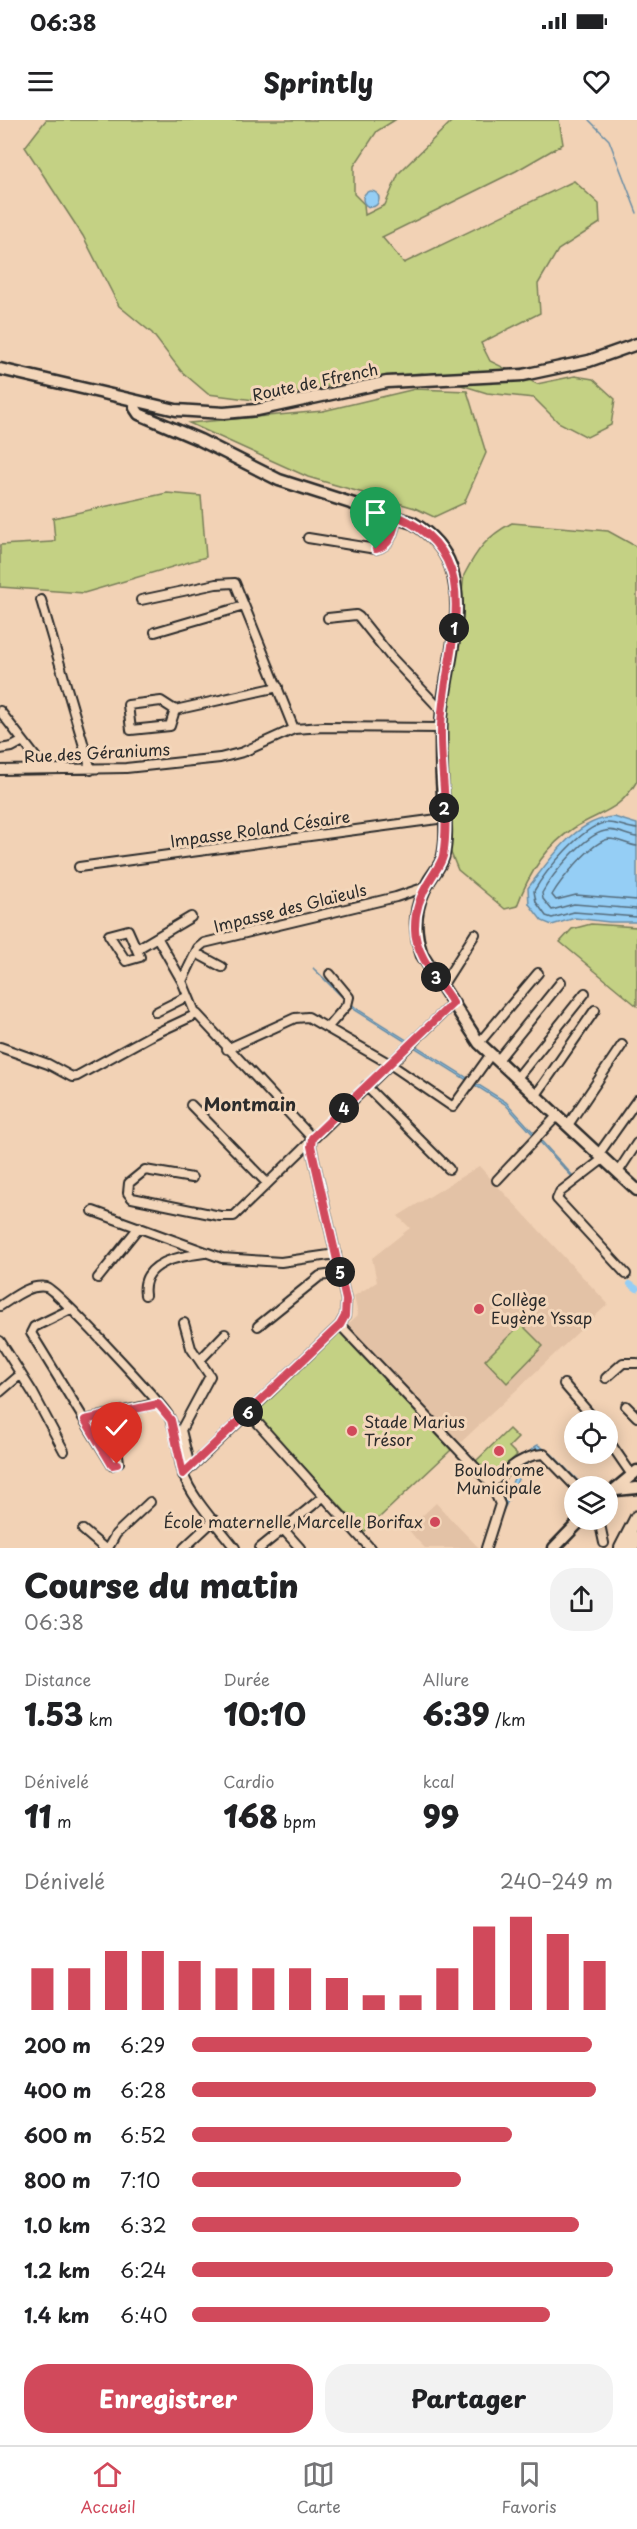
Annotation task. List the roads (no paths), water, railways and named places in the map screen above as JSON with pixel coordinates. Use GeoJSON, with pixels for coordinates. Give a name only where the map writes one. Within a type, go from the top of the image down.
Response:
{"type":"FeatureCollection","features":[{"type":"Feature","properties":{"kind":"main road"},"geometry":{"type":"LineString","coordinates":[[621,1548],[637,1517]]}},
{"type":"Feature","properties":{"kind":"main road"},"geometry":{"type":"LineString","coordinates":[[632,1548],[637,1538]]}},
{"type":"Feature","properties":{"kind":"street","name":"Route de Ffrench"},"geometry":{"type":"LineString","coordinates":[[0,369],[141,403],[202,413],[257,410],[387,382],[524,375],[557,369],[637,344]]}},
{"type":"Feature","properties":{"kind":"street"},"geometry":{"type":"LineString","coordinates":[[91,392],[200,440],[279,480],[397,516],[427,532],[441,546],[451,567],[456,608],[441,729],[445,818],[443,859],[420,899],[415,928],[420,956],[479,1042],[637,1190]]}},
{"type":"Feature","properties":{"kind":"street"},"geometry":{"type":"LineString","coordinates":[[139,414],[135,408],[141,403],[154,420]]}},
{"type":"Feature","properties":{"kind":"street"},"geometry":{"type":"LineString","coordinates":[[308,538],[376,549],[383,547],[390,540],[397,516]]}},
{"type":"Feature","properties":{"kind":"street"},"geometry":{"type":"LineString","coordinates":[[141,600],[216,584],[235,583],[294,729]]}},
{"type":"Feature","properties":{"kind":"street"},"geometry":{"type":"LineString","coordinates":[[41,600],[91,770]]}},
{"type":"Feature","properties":{"kind":"street"},"geometry":{"type":"LineString","coordinates":[[155,632],[244,606]]}},
{"type":"Feature","properties":{"kind":"street"},"geometry":{"type":"LineString","coordinates":[[328,618],[359,616],[398,665],[442,711]]}},
{"type":"Feature","properties":{"kind":"street"},"geometry":{"type":"LineString","coordinates":[[175,710],[170,726],[131,730],[128,705],[161,701],[175,710],[278,687]]}},
{"type":"Feature","properties":{"kind":"street"},"geometry":{"type":"LineString","coordinates":[[0,711],[44,768]]}},
{"type":"Feature","properties":{"kind":"street","name":"Rue des Géraniums"},"geometry":{"type":"LineString","coordinates":[[0,770],[44,768],[91,770],[220,758],[243,752],[294,729],[324,727],[441,729]]}},
{"type":"Feature","properties":{"kind":"street"},"geometry":{"type":"LineString","coordinates":[[0,749],[12,747],[23,741]]}},
{"type":"Feature","properties":{"kind":"street","name":"Impasse Roland Césaire"},"geometry":{"type":"LineString","coordinates":[[79,867],[445,818]]}},
{"type":"Feature","properties":{"kind":"street","name":"Impasse des Glaïeuls"},"geometry":{"type":"LineString","coordinates":[[196,953],[204,943],[396,897],[426,887]]}},
{"type":"Feature","properties":{"kind":"street"},"geometry":{"type":"LineString","coordinates":[[137,950],[191,917]]}},
{"type":"Feature","properties":{"kind":"street"},"geometry":{"type":"LineString","coordinates":[[128,930],[137,950],[140,957],[126,961],[109,935],[128,930]]}},
{"type":"Feature","properties":{"kind":"street"},"geometry":{"type":"LineString","coordinates":[[442,986],[475,934]]}},
{"type":"Feature","properties":{"kind":"street"},"geometry":{"type":"LineString","coordinates":[[157,937],[182,981],[194,1010]]}},
{"type":"Feature","properties":{"kind":"street"},"geometry":{"type":"LineString","coordinates":[[182,981],[196,953],[222,967]]}},
{"type":"Feature","properties":{"kind":"street"},"geometry":{"type":"LineString","coordinates":[[479,1042],[538,973]]}},
{"type":"Feature","properties":{"kind":"street"},"geometry":{"type":"LineString","coordinates":[[327,1028],[347,1005],[350,997],[330,974]]}},
{"type":"Feature","properties":{"kind":"street"},"geometry":{"type":"LineString","coordinates":[[227,1049],[299,1016],[308,1017],[390,1064],[453,1107],[561,982]]}},
{"type":"Feature","properties":{"kind":"street"},"geometry":{"type":"LineString","coordinates":[[517,1078],[585,993]]}},
{"type":"Feature","properties":{"kind":"street"},"geometry":{"type":"LineString","coordinates":[[156,1012],[188,996]]}},
{"type":"Feature","properties":{"kind":"street"},"geometry":{"type":"LineString","coordinates":[[192,1178],[145,1170],[129,1183],[128,1193],[132,1198],[228,1217],[239,1212],[312,1138],[453,1003]]}},
{"type":"Feature","properties":{"kind":"street"},"geometry":{"type":"LineString","coordinates":[[536,1095],[595,1010]]}},
{"type":"Feature","properties":{"kind":"street"},"geometry":{"type":"LineString","coordinates":[[0,1047],[48,1064],[72,1077],[197,1014],[227,1049],[312,1138]]}},
{"type":"Feature","properties":{"kind":"street"},"geometry":{"type":"LineString","coordinates":[[568,1125],[622,1045]]}},
{"type":"Feature","properties":{"kind":"street"},"geometry":{"type":"LineString","coordinates":[[366,1086],[449,1169]]}},
{"type":"Feature","properties":{"kind":"street"},"geometry":{"type":"LineString","coordinates":[[626,1274],[557,1199],[567,1186],[601,1157],[637,1100]]}},
{"type":"Feature","properties":{"kind":"street"},"geometry":{"type":"LineString","coordinates":[[191,1105],[267,1183]]}},
{"type":"Feature","properties":{"kind":"street"},"geometry":{"type":"LineString","coordinates":[[497,1180],[558,1115]]}},
{"type":"Feature","properties":{"kind":"street"},"geometry":{"type":"LineString","coordinates":[[183,1474],[340,1325],[345,1316],[346,1300],[311,1146],[312,1138]]}},
{"type":"Feature","properties":{"kind":"street"},"geometry":{"type":"LineString","coordinates":[[618,1172],[637,1143]]}},
{"type":"Feature","properties":{"kind":"street"},"geometry":{"type":"LineString","coordinates":[[93,1211],[222,1258],[281,1262],[336,1254]]}},
{"type":"Feature","properties":{"kind":"street"},"geometry":{"type":"LineString","coordinates":[[98,1278],[139,1227]]}},
{"type":"Feature","properties":{"kind":"street"},"geometry":{"type":"LineString","coordinates":[[146,1295],[147,1281],[163,1263],[172,1258],[206,1252]]}},
{"type":"Feature","properties":{"kind":"street"},"geometry":{"type":"LineString","coordinates":[[258,1326],[320,1276],[340,1273]]}},
{"type":"Feature","properties":{"kind":"street"},"geometry":{"type":"LineString","coordinates":[[0,1306],[24,1291],[45,1287],[51,1289],[71,1309],[171,1420],[183,1474],[235,1548]]}},
{"type":"Feature","properties":{"kind":"street"},"geometry":{"type":"LineString","coordinates":[[71,1309],[40,1323],[31,1333],[105,1453]]}},
{"type":"Feature","properties":{"kind":"street"},"geometry":{"type":"LineString","coordinates":[[184,1323],[189,1344],[210,1376],[182,1430],[190,1467]]}},
{"type":"Feature","properties":{"kind":"street"},"geometry":{"type":"LineString","coordinates":[[340,1325],[491,1484],[500,1504],[486,1548]]}},
{"type":"Feature","properties":{"kind":"street"},"geometry":{"type":"LineString","coordinates":[[200,1360],[225,1334]]}},
{"type":"Feature","properties":{"kind":"street"},"geometry":{"type":"LineString","coordinates":[[0,1341],[64,1451]]}},
{"type":"Feature","properties":{"kind":"street"},"geometry":{"type":"LineString","coordinates":[[606,1378],[623,1363],[637,1363]]}},
{"type":"Feature","properties":{"kind":"street"},"geometry":{"type":"LineString","coordinates":[[0,1392],[21,1374]]}},
{"type":"Feature","properties":{"kind":"street"},"geometry":{"type":"LineString","coordinates":[[564,1384],[586,1410]]}},
{"type":"Feature","properties":{"kind":"street"},"geometry":{"type":"LineString","coordinates":[[85,1420],[158,1404]]}},
{"type":"Feature","properties":{"kind":"street"},"geometry":{"type":"LineString","coordinates":[[626,1406],[637,1418]]}},
{"type":"Feature","properties":{"kind":"street"},"geometry":{"type":"LineString","coordinates":[[248,1412],[369,1548]]}},
{"type":"Feature","properties":{"kind":"street"},"geometry":{"type":"LineString","coordinates":[[491,1484],[532,1455],[544,1454],[565,1476]]}},
{"type":"Feature","properties":{"kind":"street"},"geometry":{"type":"LineString","coordinates":[[618,1457],[634,1483],[618,1490]]}},
{"type":"Feature","properties":{"kind":"street"},"geometry":{"type":"LineString","coordinates":[[260,1548],[322,1497]]}},
{"type":"Feature","properties":{"kind":"street"},"geometry":{"type":"LineString","coordinates":[[83,1530],[106,1548],[116,1534],[150,1502]]}},
{"type":"Feature","properties":{"kind":"street"},"geometry":{"type":"LineString","coordinates":[[184,1548],[214,1521]]}},
{"type":"Feature","properties":{"kind":"street"},"geometry":{"type":"LineString","coordinates":[[283,1529],[300,1548]]}},
{"type":"Feature","properties":{"kind":"street"},"geometry":{"type":"LineString","coordinates":[[554,1548],[571,1530]]}},
{"type":"Feature","properties":{"kind":"street"},"geometry":{"type":"LineString","coordinates":[[601,1530],[604,1543]]}},
{"type":"Feature","properties":{"kind":"water"},"geometry":{"type":"Polygon","coordinates":[[[371,191],[377,193],[379,199],[377,205],[371,207],[365,205],[363,199],[365,193],[371,191]]]}},
{"type":"Feature","properties":{"kind":"water"},"geometry":{"type":"Polygon","coordinates":[[[614,817],[637,824],[637,922],[609,922],[575,918],[552,925],[542,921],[529,904],[528,888],[575,833],[600,819],[614,817]]]}},
{"type":"Feature","properties":{"kind":"water"},"geometry":{"type":"Polygon","coordinates":[[[313,968],[357,1009],[506,1102],[574,1177],[505,1104],[355,1010],[313,968]]]}},
{"type":"Feature","properties":{"kind":"water"},"geometry":{"type":"Polygon","coordinates":[[[538,1445],[552,1454],[573,1476],[569,1476],[551,1457],[536,1448],[521,1473],[496,1526],[507,1494],[532,1449],[538,1445]]]}},
{"type":"Feature","properties":{"kind":"waterway"},"geometry":{"type":"LineString","coordinates":[[589,120],[609,140],[637,213]]}},
{"type":"Feature","properties":{"kind":"waterway"},"geometry":{"type":"LineString","coordinates":[[630,1284],[637,1289]]}},
{"type":"Feature","properties":{"kind":"place","name":"Collège Eugène Yssap"},"geometry":{"type":"Point","coordinates":[479,1309]}},
{"type":"Feature","properties":{"kind":"place","name":"Stade Marius Trésor"},"geometry":{"type":"Point","coordinates":[352,1431]}},
{"type":"Feature","properties":{"kind":"place","name":"Boulodrome Municipale"},"geometry":{"type":"Point","coordinates":[499,1451]}},
{"type":"Feature","properties":{"kind":"place","name":"École maternelle Marcelle Borifax"},"geometry":{"type":"Point","coordinates":[435,1522]}},
{"type":"Feature","properties":{"kind":"district","name":"Montmain"},"geometry":{"type":"Point","coordinates":[250,1105]}}]}
